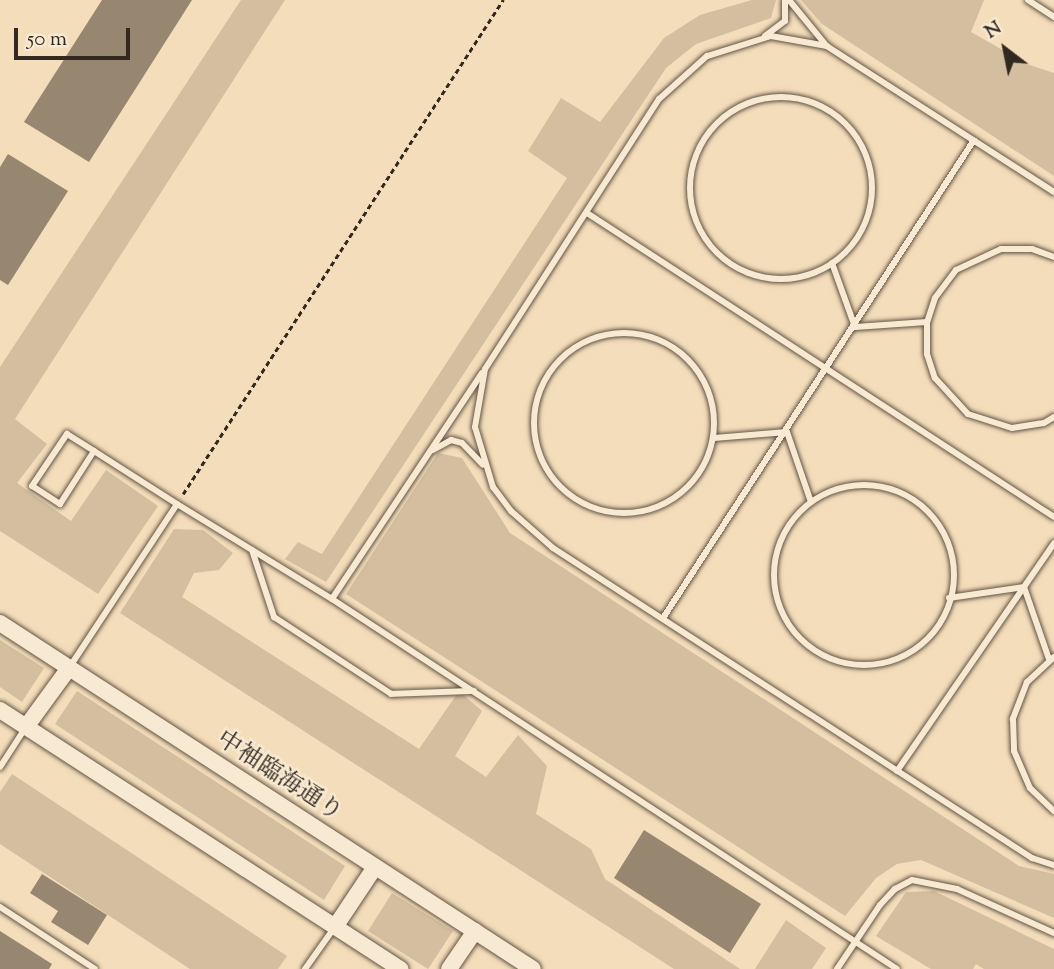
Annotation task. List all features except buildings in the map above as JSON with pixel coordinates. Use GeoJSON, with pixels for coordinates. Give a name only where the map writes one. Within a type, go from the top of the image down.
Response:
{"type":"FeatureCollection","features":[{"type":"Feature","properties":{"kind":"street","name":"中袖臨海通り"},"geometry":{"type":"LineString","coordinates":[[0,623],[533,969]]}},
{"type":"Feature","properties":{"kind":"street"},"geometry":{"type":"LineString","coordinates":[[26,727],[69,668]]}},
{"type":"Feature","properties":{"kind":"street"},"geometry":{"type":"LineString","coordinates":[[0,710],[400,969]]}},
{"type":"Feature","properties":{"kind":"street"},"geometry":{"type":"LineString","coordinates":[[335,927],[375,867]]}},
{"type":"Feature","properties":{"kind":"street"},"geometry":{"type":"LineString","coordinates":[[449,969],[475,931]]}},
{"type":"Feature","properties":{"kind":"lane"},"geometry":{"type":"LineString","coordinates":[[332,599],[485,369],[659,99],[681,76],[707,56],[761,38],[785,21],[787,0]]}},
{"type":"Feature","properties":{"kind":"lane"},"geometry":{"type":"LineString","coordinates":[[787,0],[827,46]]}},
{"type":"Feature","properties":{"kind":"lane"},"geometry":{"type":"LineString","coordinates":[[1028,0],[1054,17]]}},
{"type":"Feature","properties":{"kind":"lane"},"geometry":{"type":"LineString","coordinates":[[761,38],[800,38],[827,46],[1054,192]]}},
{"type":"Feature","properties":{"kind":"lane"},"geometry":{"type":"LineString","coordinates":[[794,96],[833,111],[864,146],[874,190],[861,234],[832,263],[792,279],[763,277],[731,264],[702,232],[690,193],[697,152],[708,132],[732,110],[748,102],[794,96]]}},
{"type":"Feature","properties":{"kind":"lane"},"geometry":{"type":"LineString","coordinates":[[663,618],[827,372],[974,140]]}},
{"type":"Feature","properties":{"kind":"lane"},"geometry":{"type":"LineString","coordinates":[[587,213],[827,372],[1054,517]]}},
{"type":"Feature","properties":{"kind":"lane"},"geometry":{"type":"LineString","coordinates":[[1054,257],[1032,248],[983,254],[956,270],[935,298],[927,322],[927,354],[935,378],[968,414],[1013,428],[1044,424],[1054,417]]}},
{"type":"Feature","properties":{"kind":"lane"},"geometry":{"type":"LineString","coordinates":[[832,263],[855,327]]}},
{"type":"Feature","properties":{"kind":"lane"},"geometry":{"type":"LineString","coordinates":[[855,327],[927,322]]}},
{"type":"Feature","properties":{"kind":"lane"},"geometry":{"type":"LineString","coordinates":[[608,333],[640,333],[668,342],[700,372],[713,401],[714,438],[704,468],[683,492],[656,509],[615,514],[585,506],[559,487],[541,461],[534,440],[534,408],[552,366],[576,345],[608,333]]}},
{"type":"Feature","properties":{"kind":"lane"},"geometry":{"type":"LineString","coordinates":[[484,467],[475,427],[485,369]]}},
{"type":"Feature","properties":{"kind":"lane"},"geometry":{"type":"LineString","coordinates":[[714,438],[787,432]]}},
{"type":"Feature","properties":{"kind":"lane"},"geometry":{"type":"LineString","coordinates":[[787,432],[811,502]]}},
{"type":"Feature","properties":{"kind":"lane"},"geometry":{"type":"LineString","coordinates":[[94,451],[60,504],[32,486],[67,434],[332,599],[475,691],[897,969]]}},
{"type":"Feature","properties":{"kind":"lane"},"geometry":{"type":"LineString","coordinates":[[426,455],[451,440],[462,443],[484,467],[512,511],[553,548],[1032,858],[1054,865]]}},
{"type":"Feature","properties":{"kind":"lane"},"geometry":{"type":"LineString","coordinates":[[864,484],[906,494],[931,513],[944,532],[955,576],[949,598],[943,619],[923,644],[902,657],[872,665],[831,659],[804,643],[787,624],[774,592],[777,547],[799,511],[825,492],[864,484]]}},
{"type":"Feature","properties":{"kind":"lane"},"geometry":{"type":"LineString","coordinates":[[69,668],[177,503]]}},
{"type":"Feature","properties":{"kind":"lane"},"geometry":{"type":"LineString","coordinates":[[897,771],[1054,543]]}},
{"type":"Feature","properties":{"kind":"lane"},"geometry":{"type":"LineString","coordinates":[[252,550],[274,617],[391,694],[475,691]]}},
{"type":"Feature","properties":{"kind":"lane"},"geometry":{"type":"LineString","coordinates":[[949,598],[1024,587]]}},
{"type":"Feature","properties":{"kind":"lane"},"geometry":{"type":"LineString","coordinates":[[1024,587],[1052,658],[1027,682],[1013,719],[1014,751],[1030,788],[1054,811]]}},
{"type":"Feature","properties":{"kind":"lane"},"geometry":{"type":"LineString","coordinates":[[0,766],[26,727]]}},
{"type":"Feature","properties":{"kind":"lane"},"geometry":{"type":"LineString","coordinates":[[837,969],[895,889],[912,880],[957,889],[1054,933]]}},
{"type":"Feature","properties":{"kind":"lane"},"geometry":{"type":"LineString","coordinates":[[0,918],[2,909],[95,969]]}},
{"type":"Feature","properties":{"kind":"lane"},"geometry":{"type":"LineString","coordinates":[[305,969],[335,927]]}},
{"type":"Feature","properties":{"kind":"path"},"geometry":{"type":"LineString","coordinates":[[177,503],[503,0]]}},
{"type":"Feature","properties":{"kind":"shaded area"},"geometry":{"type":"Polygon","coordinates":[[[241,0],[285,0],[15,419],[47,444],[17,483],[71,521],[106,470],[158,506],[98,594],[0,531],[0,367],[241,0]]]}},
{"type":"Feature","properties":{"kind":"shaded area"},"geometry":{"type":"Polygon","coordinates":[[[752,0],[776,0],[771,18],[696,44],[666,68],[326,582],[285,559],[298,542],[322,554],[567,178],[528,151],[561,98],[600,122],[664,38],[700,15],[752,0]]]}},
{"type":"Feature","properties":{"kind":"shaded area"},"geometry":{"type":"Polygon","coordinates":[[[801,0],[984,0],[971,32],[1027,64],[1054,73],[1054,176],[822,24],[801,0]]]}},
{"type":"Feature","properties":{"kind":"shaded area"},"geometry":{"type":"Polygon","coordinates":[[[438,453],[462,458],[510,533],[1019,866],[1054,874],[1054,918],[921,860],[897,864],[876,878],[845,916],[346,594],[438,453]]]}},
{"type":"Feature","properties":{"kind":"shaded area"},"geometry":{"type":"Polygon","coordinates":[[[174,529],[203,530],[233,553],[219,570],[194,573],[182,597],[419,749],[459,691],[482,711],[455,756],[486,777],[518,735],[547,766],[536,814],[591,849],[605,879],[740,969],[674,969],[120,613],[174,529]]]}},
{"type":"Feature","properties":{"kind":"shaded area"},"geometry":{"type":"Polygon","coordinates":[[[0,640],[44,668],[22,702],[0,687],[0,640]]]}},
{"type":"Feature","properties":{"kind":"shaded area"},"geometry":{"type":"Polygon","coordinates":[[[77,691],[345,866],[324,900],[55,724],[77,691]]]}},
{"type":"Feature","properties":{"kind":"shaded area"},"geometry":{"type":"Polygon","coordinates":[[[12,774],[287,956],[278,969],[190,969],[0,844],[0,792],[12,774]]]}},
{"type":"Feature","properties":{"kind":"shaded area"},"geometry":{"type":"Polygon","coordinates":[[[934,891],[1054,949],[1054,969],[984,969],[976,964],[973,969],[931,969],[876,936],[906,892],[934,891]]]}},
{"type":"Feature","properties":{"kind":"shaded area"},"geometry":{"type":"Polygon","coordinates":[[[392,893],[453,931],[428,969],[368,931],[392,893]]]}},
{"type":"Feature","properties":{"kind":"shaded area"},"geometry":{"type":"Polygon","coordinates":[[[786,920],[826,948],[812,969],[755,969],[786,920]]]}}]}
